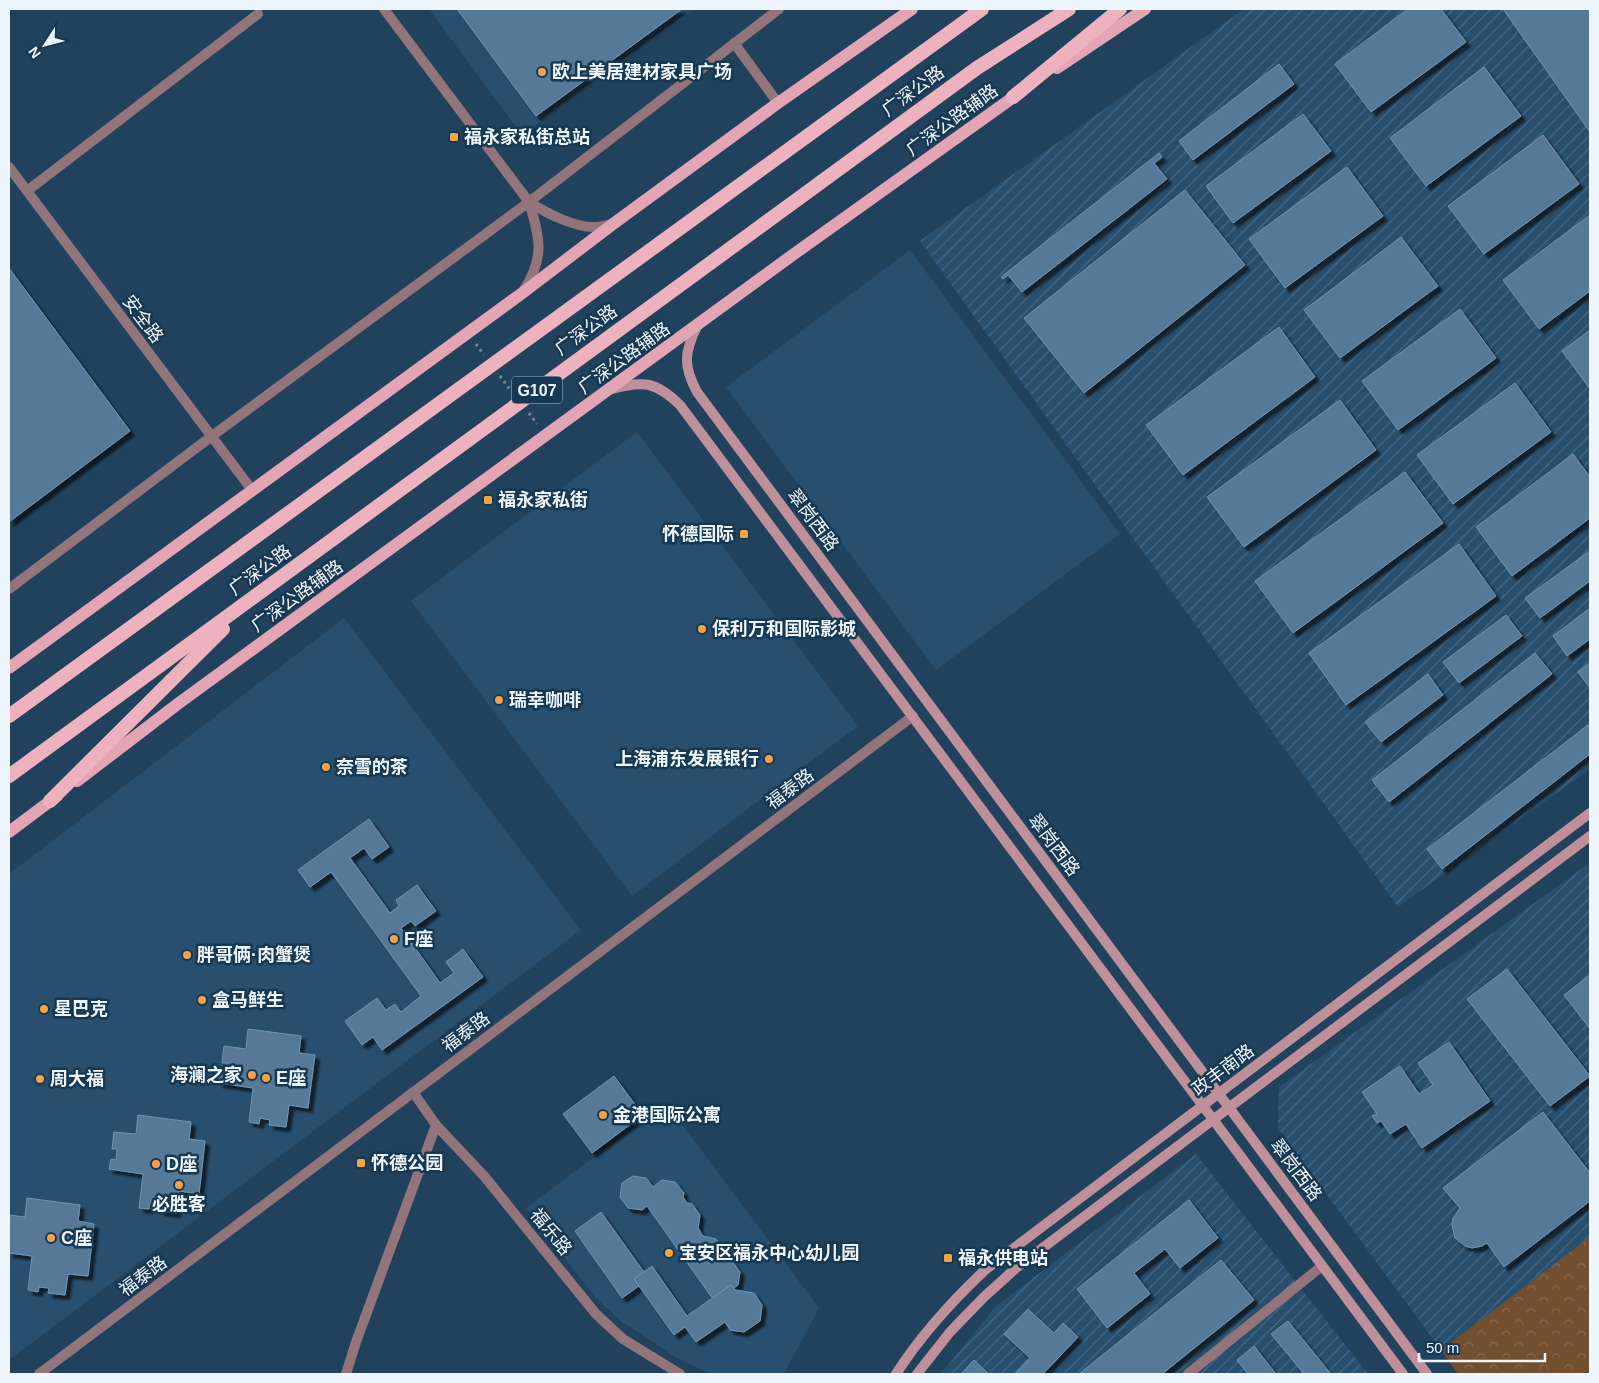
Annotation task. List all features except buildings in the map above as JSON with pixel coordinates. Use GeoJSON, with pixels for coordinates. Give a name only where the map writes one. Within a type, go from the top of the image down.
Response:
{"type":"FeatureCollection","features":[{"type":"Feature","properties":{"kind":"highway","name":"广深公路"},"geometry":{"type":"LineString","coordinates":[[9,716],[982,9]]}},
{"type":"Feature","properties":{"kind":"highway","name":"广深公路"},"geometry":{"type":"LineString","coordinates":[[9,776],[962,78],[1069,9]]}},
{"type":"Feature","properties":{"kind":"highway"},"geometry":{"type":"LineString","coordinates":[[1013,97],[1120,9]]}},
{"type":"Feature","properties":{"kind":"highway"},"geometry":{"type":"LineString","coordinates":[[50,801],[255,597]]}},
{"type":"Feature","properties":{"kind":"main road"},"geometry":{"type":"LineString","coordinates":[[9,668],[521,294],[778,103],[911,9]]}},
{"type":"Feature","properties":{"kind":"main road","name":"广深公路辅路"},"geometry":{"type":"LineString","coordinates":[[9,832],[187,698],[1013,97],[1145,9]]}},
{"type":"Feature","properties":{"kind":"main road","name":"翠岗西路"},"geometry":{"type":"LineString","coordinates":[[697,326],[688,344],[686,360],[689,377],[697,392],[1427,1374]]}},
{"type":"Feature","properties":{"kind":"main road","name":"翠岗西路"},"geometry":{"type":"LineString","coordinates":[[611,389],[630,384],[648,384],[665,391],[680,405],[1403,1374]]}},
{"type":"Feature","properties":{"kind":"main road"},"geometry":{"type":"LineString","coordinates":[[708,441],[714,432],[725,429]]}},
{"type":"Feature","properties":{"kind":"main road","name":"政丰南路"},"geometry":{"type":"LineString","coordinates":[[896,1374],[928,1329],[958,1295],[985,1270],[1590,813]]}},
{"type":"Feature","properties":{"kind":"main road","name":"政丰南路"},"geometry":{"type":"LineString","coordinates":[[917,1374],[950,1332],[1016,1268],[1590,836]]}},
{"type":"Feature","properties":{"kind":"street"},"geometry":{"type":"LineString","coordinates":[[384,9],[529,202],[546,213],[576,224],[595,227],[613,224]]}},
{"type":"Feature","properties":{"kind":"street"},"geometry":{"type":"LineString","coordinates":[[9,589],[212,436],[529,202],[774,10]]}},
{"type":"Feature","properties":{"kind":"street"},"geometry":{"type":"LineString","coordinates":[[27,191],[258,14]]}},
{"type":"Feature","properties":{"kind":"street"},"geometry":{"type":"LineString","coordinates":[[734,43],[778,103]]}},
{"type":"Feature","properties":{"kind":"street","name":"安全路"},"geometry":{"type":"LineString","coordinates":[[10,171],[252,490]]}},
{"type":"Feature","properties":{"kind":"street"},"geometry":{"type":"LineString","coordinates":[[521,294],[532,278],[539,254],[537,229],[529,202]]}},
{"type":"Feature","properties":{"kind":"street","name":"福泰路"},"geometry":{"type":"LineString","coordinates":[[39,1374],[913,716]]}},
{"type":"Feature","properties":{"kind":"street","name":"福乐路"},"geometry":{"type":"LineString","coordinates":[[413,1092],[436,1125],[484,1176],[596,1314],[623,1339],[680,1374]]}},
{"type":"Feature","properties":{"kind":"street"},"geometry":{"type":"LineString","coordinates":[[346,1374],[436,1125]]}},
{"type":"Feature","properties":{"kind":"street"},"geometry":{"type":"LineString","coordinates":[[1188,1374],[1322,1266]]}},
{"type":"Feature","properties":{"kind":"path"},"geometry":{"type":"LineString","coordinates":[[471,337],[489,361]]}},
{"type":"Feature","properties":{"kind":"path"},"geometry":{"type":"LineString","coordinates":[[495,369],[512,392]]}},
{"type":"Feature","properties":{"kind":"path"},"geometry":{"type":"LineString","coordinates":[[524,408],[542,432]]}},
{"type":"Feature","properties":{"kind":"shaded area","name":"欧上美居建材家具广场"},"geometry":{"type":"Polygon","coordinates":[[[429,9],[695,9],[522,135],[429,9]]]}},
{"type":"Feature","properties":{"kind":"shaded area"},"geometry":{"type":"Polygon","coordinates":[[[1244,9],[1590,9],[1590,769],[1398,907],[920,241],[1244,9]]]}},
{"type":"Feature","properties":{"kind":"shaded area"},"geometry":{"type":"Polygon","coordinates":[[[910,250],[1120,534],[936,670],[726,387],[910,250]]]}},
{"type":"Feature","properties":{"kind":"shaded area"},"geometry":{"type":"Polygon","coordinates":[[[637,432],[858,726],[632,896],[411,601],[637,432]]]}},
{"type":"Feature","properties":{"kind":"shaded area"},"geometry":{"type":"Polygon","coordinates":[[[344,618],[581,930],[9,1360],[9,874],[344,618]]]}},
{"type":"Feature","properties":{"kind":"shaded area"},"geometry":{"type":"Polygon","coordinates":[[[1590,863],[1590,1237],[1441,1350],[1278,1128],[1279,1087],[1590,863]]]}},
{"type":"Feature","properties":{"kind":"shaded area","name":"宝安区福永中心幼儿园"},"geometry":{"type":"Polygon","coordinates":[[[666,1103],[819,1308],[784,1374],[712,1374],[680,1360],[621,1321],[595,1297],[526,1208],[666,1103]]]}},
{"type":"Feature","properties":{"kind":"shaded area"},"geometry":{"type":"Polygon","coordinates":[[[1196,1154],[1368,1374],[941,1374],[995,1307],[1196,1154]]]}},
{"type":"Feature","properties":{"kind":"green space"},"geometry":{"type":"Polygon","coordinates":[[[1590,1237],[1590,1374],[1458,1374],[1441,1350],[1590,1237]]]}},
{"type":"Feature","properties":{"kind":"place","name":"欧上美居建材家具广场"},"geometry":{"type":"Point","coordinates":[542,72]}},
{"type":"Feature","properties":{"kind":"place","name":"福永家私街总站"},"geometry":{"type":"Point","coordinates":[454,137]}},
{"type":"Feature","properties":{"kind":"place","name":"福永家私街"},"geometry":{"type":"Point","coordinates":[488,500]}},
{"type":"Feature","properties":{"kind":"place","name":"怀德国际"},"geometry":{"type":"Point","coordinates":[744,534]}},
{"type":"Feature","properties":{"kind":"place","name":"保利万和国际影城"},"geometry":{"type":"Point","coordinates":[702,629]}},
{"type":"Feature","properties":{"kind":"place","name":"瑞幸咖啡"},"geometry":{"type":"Point","coordinates":[499,700]}},
{"type":"Feature","properties":{"kind":"place","name":"上海浦东发展银行"},"geometry":{"type":"Point","coordinates":[769,759]}},
{"type":"Feature","properties":{"kind":"place","name":"奈雪的茶"},"geometry":{"type":"Point","coordinates":[326,767]}},
{"type":"Feature","properties":{"kind":"place","name":"F座"},"geometry":{"type":"Point","coordinates":[394,939]}},
{"type":"Feature","properties":{"kind":"place","name":"胖哥俩·肉蟹煲"},"geometry":{"type":"Point","coordinates":[187,955]}},
{"type":"Feature","properties":{"kind":"place","name":"盒马鲜生"},"geometry":{"type":"Point","coordinates":[202,1000]}},
{"type":"Feature","properties":{"kind":"place","name":"星巴克"},"geometry":{"type":"Point","coordinates":[44,1009]}},
{"type":"Feature","properties":{"kind":"place","name":"海澜之家"},"geometry":{"type":"Point","coordinates":[252,1075]}},
{"type":"Feature","properties":{"kind":"place","name":"E座"},"geometry":{"type":"Point","coordinates":[266,1078]}},
{"type":"Feature","properties":{"kind":"place","name":"周大福"},"geometry":{"type":"Point","coordinates":[40,1079]}},
{"type":"Feature","properties":{"kind":"place","name":"金港国际公寓"},"geometry":{"type":"Point","coordinates":[603,1115]}},
{"type":"Feature","properties":{"kind":"place","name":"怀德公园"},"geometry":{"type":"Point","coordinates":[361,1163]}},
{"type":"Feature","properties":{"kind":"place","name":"D座"},"geometry":{"type":"Point","coordinates":[156,1164]}},
{"type":"Feature","properties":{"kind":"place","name":"必胜客"},"geometry":{"type":"Point","coordinates":[179,1185]}},
{"type":"Feature","properties":{"kind":"place","name":"C座"},"geometry":{"type":"Point","coordinates":[51,1238]}},
{"type":"Feature","properties":{"kind":"place","name":"宝安区福永中心幼儿园"},"geometry":{"type":"Point","coordinates":[669,1253]}},
{"type":"Feature","properties":{"kind":"place","name":"福永供电站"},"geometry":{"type":"Point","coordinates":[948,1258]}}]}
